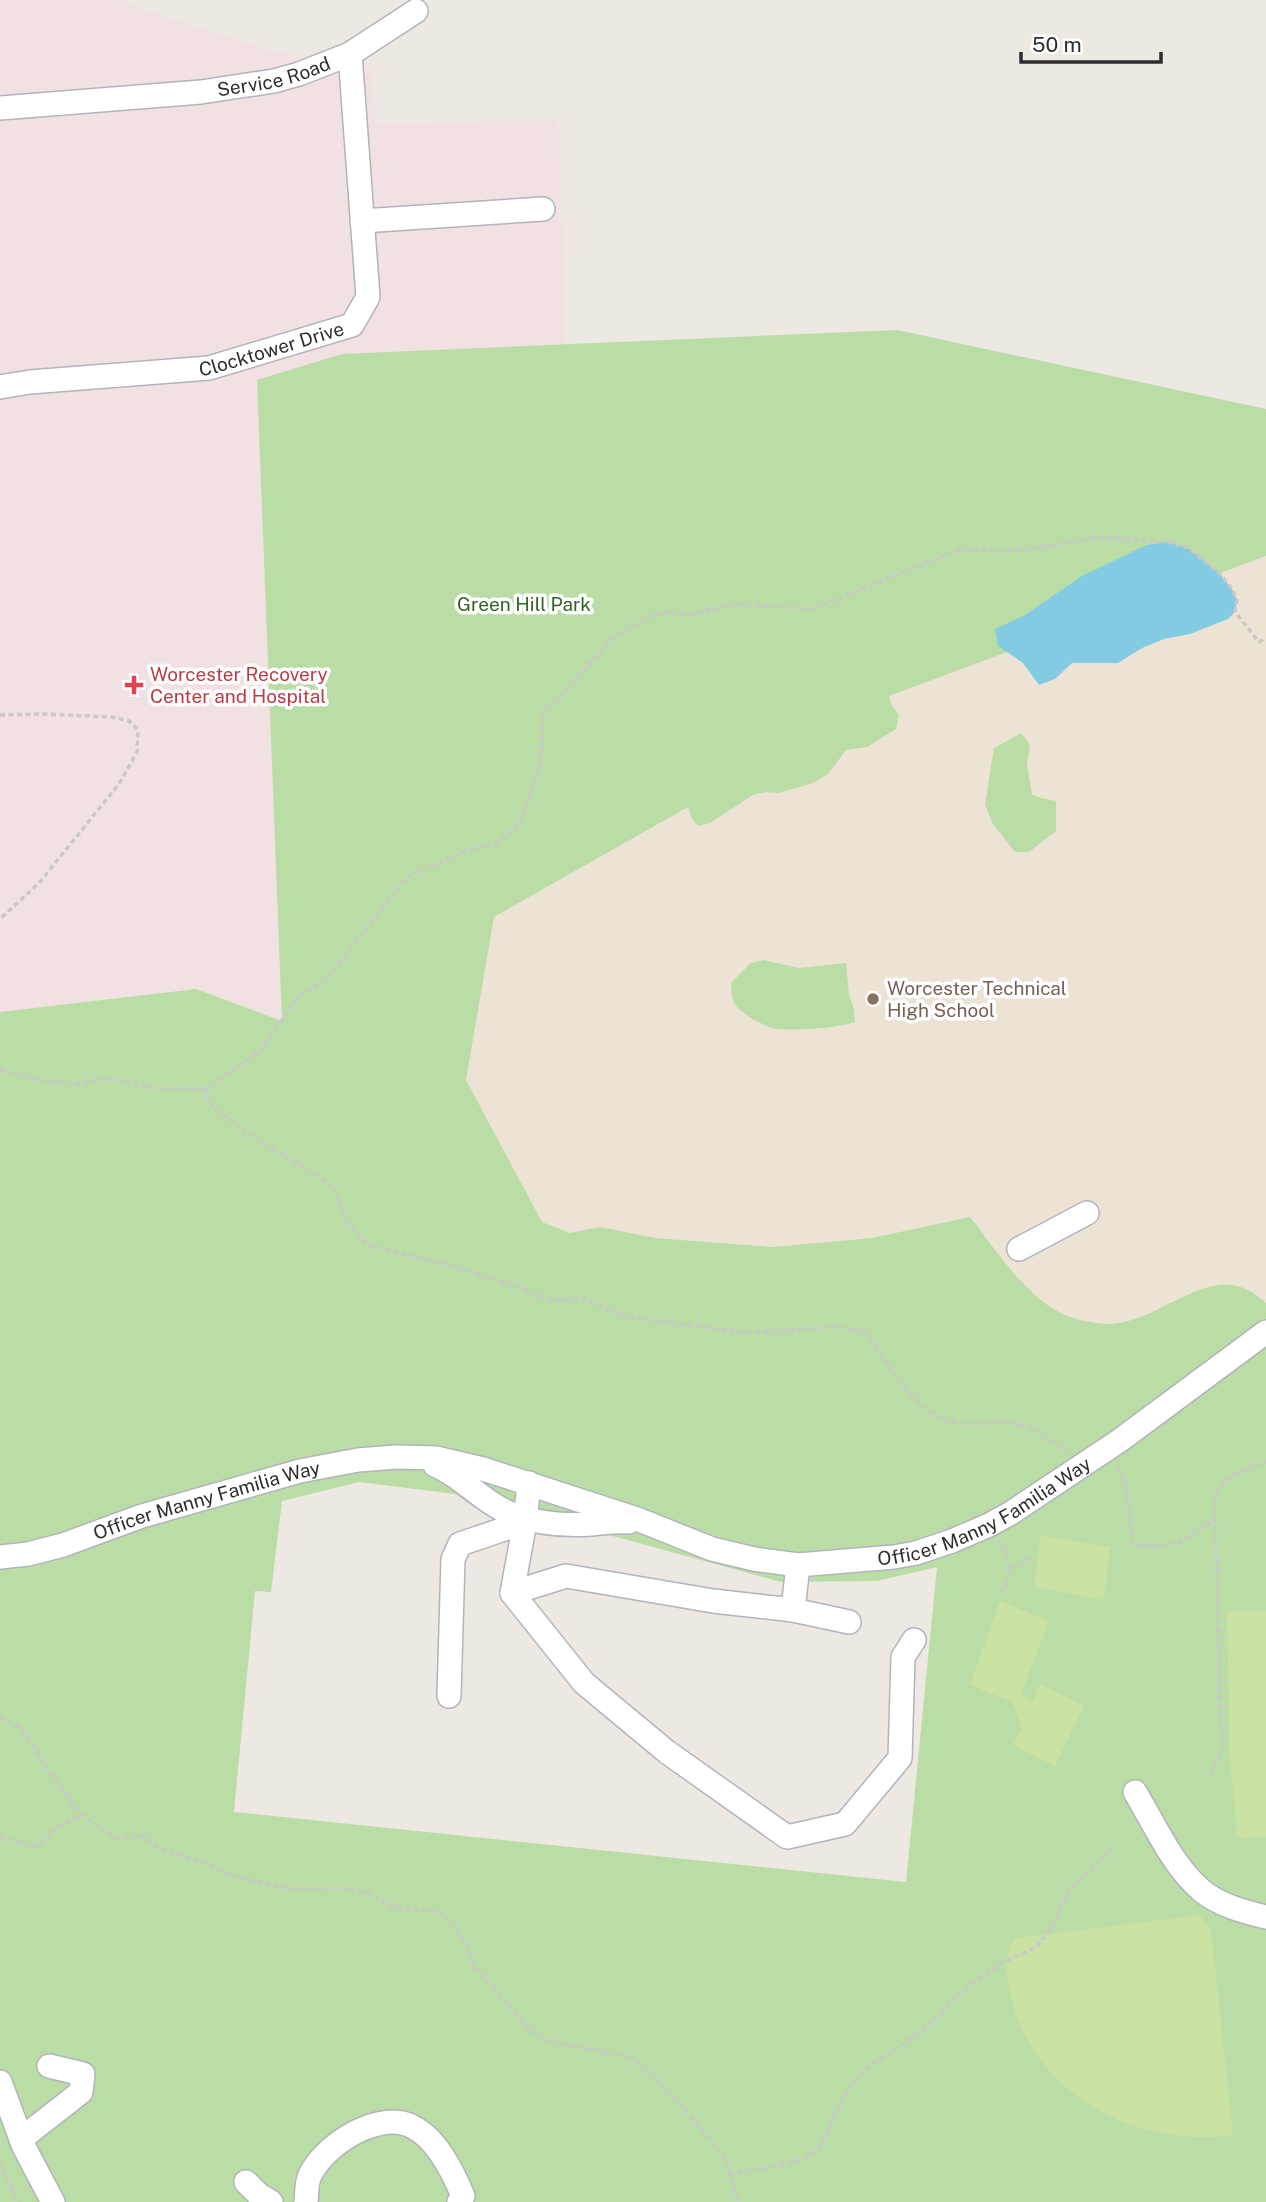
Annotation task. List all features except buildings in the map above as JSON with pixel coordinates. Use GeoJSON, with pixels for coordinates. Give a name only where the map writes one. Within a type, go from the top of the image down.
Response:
{"type":"FeatureCollection","features":[{"type":"Feature","properties":{"kind":"street","name":"Service Road"},"geometry":{"type":"LineString","coordinates":[[0,108],[201,92],[262,83],[299,74],[350,54],[416,11]]}},
{"type":"Feature","properties":{"kind":"street","name":"Clocktower Drive"},"geometry":{"type":"LineString","coordinates":[[0,387],[30,382],[209,368],[352,326],[368,297],[350,54]]}},
{"type":"Feature","properties":{"kind":"street"},"geometry":{"type":"LineString","coordinates":[[362,221],[543,209]]}},
{"type":"Feature","properties":{"kind":"street"},"geometry":{"type":"LineString","coordinates":[[1019,1249],[1087,1213]]}},
{"type":"Feature","properties":{"kind":"street","name":"Officer Manny Familia Way"},"geometry":{"type":"LineString","coordinates":[[0,1558],[63,1545],[142,1516],[300,1471],[358,1460],[415,1457],[436,1458],[529,1483],[712,1549],[754,1559],[798,1565],[874,1560],[916,1553],[989,1525],[1089,1462],[1266,1332]]}},
{"type":"Feature","properties":{"kind":"street","name":"Officer Manny Familia Way"},"geometry":{"type":"LineString","coordinates":[[415,1457],[439,1466],[492,1504],[525,1520],[559,1525],[620,1521],[663,1530]]}},
{"type":"Feature","properties":{"kind":"street"},"geometry":{"type":"LineString","coordinates":[[529,1483],[512,1593],[584,1683],[667,1752],[787,1837],[845,1824],[900,1758],[903,1657],[914,1640]]}},
{"type":"Feature","properties":{"kind":"street"},"geometry":{"type":"LineString","coordinates":[[449,1696],[453,1559],[460,1544],[525,1520]]}},
{"type":"Feature","properties":{"kind":"street"},"geometry":{"type":"LineString","coordinates":[[793,1610],[798,1565]]}},
{"type":"Feature","properties":{"kind":"street"},"geometry":{"type":"LineString","coordinates":[[512,1593],[566,1576],[713,1601],[793,1610],[849,1622]]}},
{"type":"Feature","properties":{"kind":"street"},"geometry":{"type":"LineString","coordinates":[[1135,1792],[1174,1860],[1202,1891],[1223,1903],[1266,1917]]}},
{"type":"Feature","properties":{"kind":"street"},"geometry":{"type":"LineString","coordinates":[[12,2129],[81,2092],[83,2074],[48,2066]]}},
{"type":"Feature","properties":{"kind":"street"},"geometry":{"type":"LineString","coordinates":[[0,2082],[12,2129],[53,2202]]}},
{"type":"Feature","properties":{"kind":"street"},"geometry":{"type":"LineString","coordinates":[[302,2201],[309,2177],[319,2161],[336,2145],[357,2132],[384,2121],[401,2121],[416,2128],[438,2150],[454,2174],[464,2200]]}},
{"type":"Feature","properties":{"kind":"street"},"geometry":{"type":"LineString","coordinates":[[246,2182],[271,2202]]}},
{"type":"Feature","properties":{"kind":"path"},"geometry":{"type":"LineString","coordinates":[[0,1070],[40,1080],[78,1084],[108,1078],[152,1088],[204,1090],[260,1051],[297,999],[329,976],[407,877],[464,852],[496,843],[516,828],[525,811],[540,765],[544,711],[614,637],[650,616],[667,612],[688,615],[737,604],[813,609],[961,549],[1030,549],[1099,537],[1168,542],[1188,548],[1220,574],[1232,589],[1237,600],[1235,612],[1259,642],[1266,638]]}},
{"type":"Feature","properties":{"kind":"path"},"geometry":{"type":"LineString","coordinates":[[0,715],[112,717],[129,721],[138,730],[137,752],[119,784],[39,883],[0,919]]}},
{"type":"Feature","properties":{"kind":"path"},"geometry":{"type":"LineString","coordinates":[[204,1090],[213,1108],[249,1134],[334,1186],[345,1220],[367,1245],[443,1263],[552,1300],[584,1299],[627,1317],[740,1332],[838,1326],[867,1333],[891,1371],[920,1402],[940,1418],[969,1424],[1027,1426],[1089,1462],[1115,1464],[1125,1480],[1133,1545],[1157,1546],[1180,1542],[1215,1519]]}},
{"type":"Feature","properties":{"kind":"path"},"geometry":{"type":"LineString","coordinates":[[1210,1774],[1222,1751],[1213,1508],[1221,1485],[1236,1473],[1266,1462]]}},
{"type":"Feature","properties":{"kind":"path"},"geometry":{"type":"LineString","coordinates":[[989,1525],[1008,1556],[1011,1569],[1001,1594]]}},
{"type":"Feature","properties":{"kind":"path"},"geometry":{"type":"LineString","coordinates":[[1011,1569],[1033,1558]]}},
{"type":"Feature","properties":{"kind":"path"},"geometry":{"type":"LineString","coordinates":[[0,1717],[18,1726],[82,1814],[116,1838],[137,1835],[145,1837],[159,1849],[208,1864],[225,1874],[291,1889],[343,1888],[368,1893],[393,1907],[439,1912],[453,1924],[467,1945],[473,1965],[531,2031],[552,2042],[628,2056],[648,2070],[724,2156],[738,2202]]}},
{"type":"Feature","properties":{"kind":"path"},"geometry":{"type":"LineString","coordinates":[[0,1836],[32,1847],[45,1842],[56,1828],[82,1814]]}},
{"type":"Feature","properties":{"kind":"path"},"geometry":{"type":"LineString","coordinates":[[729,2174],[785,2164],[812,2155],[819,2147],[852,2082],[874,2063],[921,2032],[964,1990],[1002,1963],[1037,1947],[1052,1926],[1072,1887],[1113,1848]]}},
{"type":"Feature","properties":{"kind":"path"},"geometry":{"type":"LineString","coordinates":[[0,2163],[19,2202]]}},
{"type":"Feature","properties":{"kind":"shaded area","name":"Worcester Recovery Center and Hospital"},"geometry":{"type":"Polygon","coordinates":[[[0,0],[121,0],[136,8],[278,53],[372,68],[376,124],[558,120],[566,353],[257,380],[282,1021],[196,989],[0,1012],[0,0]]]}},
{"type":"Feature","properties":{"kind":"shaded area","name":"Worcester Technical High School"},"geometry":{"type":"Polygon","coordinates":[[[1266,556],[1266,1303],[1256,1293],[1216,1284],[1122,1323],[1091,1323],[1059,1313],[1035,1298],[970,1217],[872,1238],[773,1247],[655,1238],[600,1228],[570,1233],[542,1222],[466,1080],[494,917],[876,701],[1266,556]]]}},
{"type":"Feature","properties":{"kind":"green space","name":"Green Hill Park"},"geometry":{"type":"Polygon","coordinates":[[[897,330],[1266,409],[1266,556],[889,696],[899,715],[896,729],[867,747],[846,750],[828,774],[813,783],[779,793],[753,795],[710,823],[699,826],[692,819],[688,807],[494,917],[466,1080],[542,1222],[570,1233],[600,1227],[655,1238],[773,1247],[872,1238],[970,1217],[1032,1292],[1064,1315],[1081,1320],[1108,1324],[1124,1322],[1214,1286],[1231,1285],[1248,1290],[1266,1303],[1266,2202],[0,2202],[0,1012],[196,989],[282,1021],[257,380],[342,354],[897,330]],[[359,1482],[282,1501],[271,1592],[255,1591],[234,1812],[906,1882],[937,1567],[877,1581],[781,1582],[609,1535],[566,1535],[483,1513],[455,1494],[359,1482]]]}},
{"type":"Feature","properties":{"kind":"green space"},"geometry":{"type":"Polygon","coordinates":[[[1021,733],[1030,745],[1027,765],[1032,794],[1056,801],[1056,831],[1029,852],[1015,852],[993,824],[985,805],[994,748],[1021,733]]]}},
{"type":"Feature","properties":{"kind":"green space"},"geometry":{"type":"Polygon","coordinates":[[[763,960],[799,968],[846,963],[855,1022],[826,1028],[779,1029],[746,1015],[734,1002],[731,983],[751,963],[763,960]]]}},
{"type":"Feature","properties":{"kind":"green space"},"geometry":{"type":"Polygon","coordinates":[[[1041,1535],[1110,1547],[1104,1600],[1034,1587],[1041,1535]]]}},
{"type":"Feature","properties":{"kind":"green space"},"geometry":{"type":"Polygon","coordinates":[[[1000,1601],[1049,1621],[1021,1695],[1033,1701],[1040,1684],[1084,1706],[1055,1766],[1013,1745],[1022,1728],[1012,1702],[970,1685],[1000,1601]]]}},
{"type":"Feature","properties":{"kind":"green space"},"geometry":{"type":"Polygon","coordinates":[[[1227,1611],[1266,1611],[1266,1837],[1237,1838],[1230,1757],[1227,1611]]]}},
{"type":"Feature","properties":{"kind":"green space"},"geometry":{"type":"Polygon","coordinates":[[[1199,1915],[1211,1929],[1233,2135],[1198,2137],[1164,2133],[1130,2124],[1099,2110],[1070,2091],[1046,2067],[1026,2038],[1013,2005],[1007,1979],[1008,1954],[1015,1938],[1199,1915]]]}},
{"type":"Feature","properties":{"kind":"water"},"geometry":{"type":"Polygon","coordinates":[[[1168,542],[1188,548],[1220,574],[1232,589],[1237,600],[1235,612],[1228,619],[1190,634],[1164,639],[1142,648],[1118,663],[1072,663],[1055,679],[1039,685],[1023,663],[998,646],[995,629],[1025,615],[1082,576],[1147,545],[1168,542]]]}},
{"type":"Feature","properties":{"kind":"place","name":"Worcester Recovery Center and Hospital"},"geometry":{"type":"Point","coordinates":[134,685]}},
{"type":"Feature","properties":{"kind":"place","name":"Worcester Technical High School"},"geometry":{"type":"Point","coordinates":[873,999]}}]}
